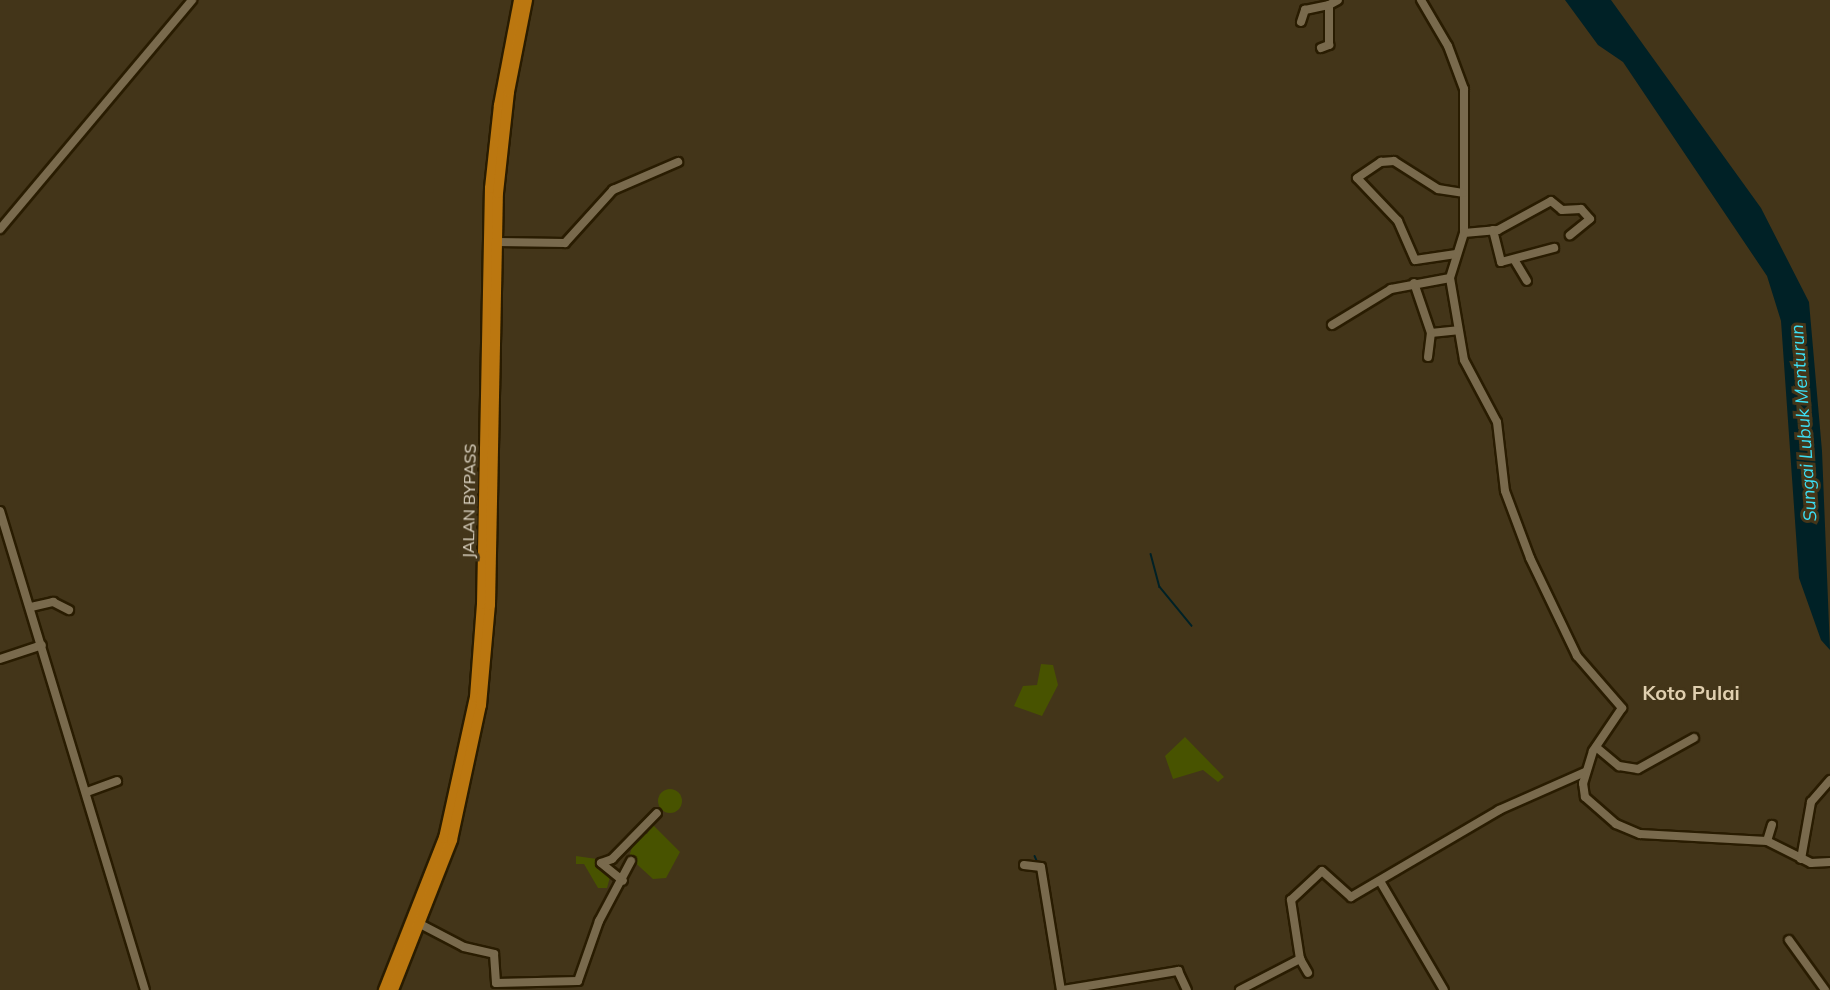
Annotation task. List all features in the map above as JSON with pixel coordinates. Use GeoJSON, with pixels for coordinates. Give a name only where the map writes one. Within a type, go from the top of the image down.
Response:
{"type":"FeatureCollection","features":[{"type":"Feature","properties":{"kind":"highway","name":"JALAN BYPASS"},"geometry":{"type":"LineString","coordinates":[[393,990],[423,925],[471,768],[485,675],[495,133],[519,0]]}},
{"type":"Feature","properties":{"kind":"highway","name":"JALAN BYPASS"},"geometry":{"type":"LineString","coordinates":[[384,990],[444,838],[475,697],[482,604],[491,314],[506,115],[527,0]]}},
{"type":"Feature","properties":{"kind":"street"},"geometry":{"type":"LineString","coordinates":[[0,229],[192,0]]}},
{"type":"Feature","properties":{"kind":"street"},"geometry":{"type":"LineString","coordinates":[[1300,22],[1305,10],[1329,5],[1338,0]]}},
{"type":"Feature","properties":{"kind":"street"},"geometry":{"type":"LineString","coordinates":[[1421,0],[1463,80],[1464,233],[1450,278],[1458,330],[1469,374],[1497,422],[1505,491],[1530,558],[1577,656],[1621,705],[1619,716],[1596,747],[1585,772],[1587,799],[1616,824],[1640,834],[1767,841],[1801,859],[1830,862]]}},
{"type":"Feature","properties":{"kind":"street"},"geometry":{"type":"LineString","coordinates":[[1321,48],[1330,42],[1329,5]]}},
{"type":"Feature","properties":{"kind":"street"},"geometry":{"type":"LineString","coordinates":[[1456,254],[1415,260],[1398,221],[1357,178],[1382,162],[1394,161],[1441,190],[1464,193]]}},
{"type":"Feature","properties":{"kind":"street"},"geometry":{"type":"LineString","coordinates":[[497,242],[565,243],[613,190],[678,162]]}},
{"type":"Feature","properties":{"kind":"street"},"geometry":{"type":"LineString","coordinates":[[1464,233],[1493,230],[1551,201],[1562,210],[1581,209],[1590,219],[1570,235]]}},
{"type":"Feature","properties":{"kind":"street"},"geometry":{"type":"LineString","coordinates":[[1493,230],[1500,260],[1515,261],[1554,248]]}},
{"type":"Feature","properties":{"kind":"street"},"geometry":{"type":"LineString","coordinates":[[1515,261],[1527,281]]}},
{"type":"Feature","properties":{"kind":"street"},"geometry":{"type":"LineString","coordinates":[[1332,325],[1376,296],[1414,283],[1450,278]]}},
{"type":"Feature","properties":{"kind":"street"},"geometry":{"type":"LineString","coordinates":[[1414,283],[1431,333],[1428,357]]}},
{"type":"Feature","properties":{"kind":"street"},"geometry":{"type":"LineString","coordinates":[[1431,333],[1458,330]]}},
{"type":"Feature","properties":{"kind":"street"},"geometry":{"type":"LineString","coordinates":[[0,511],[31,607],[145,990]]}},
{"type":"Feature","properties":{"kind":"street"},"geometry":{"type":"LineString","coordinates":[[31,607],[53,603],[69,610]]}},
{"type":"Feature","properties":{"kind":"street"},"geometry":{"type":"LineString","coordinates":[[0,658],[42,645]]}},
{"type":"Feature","properties":{"kind":"street"},"geometry":{"type":"LineString","coordinates":[[1596,747],[1619,766],[1638,770],[1694,738]]}},
{"type":"Feature","properties":{"kind":"street"},"geometry":{"type":"LineString","coordinates":[[1308,973],[1300,959],[1291,910],[1295,893],[1322,871],[1348,898],[1499,810],[1585,772]]}},
{"type":"Feature","properties":{"kind":"street"},"geometry":{"type":"LineString","coordinates":[[1801,859],[1811,802],[1830,780]]}},
{"type":"Feature","properties":{"kind":"street"},"geometry":{"type":"LineString","coordinates":[[87,792],[117,781]]}},
{"type":"Feature","properties":{"kind":"street"},"geometry":{"type":"LineString","coordinates":[[622,881],[601,863],[657,813]]}},
{"type":"Feature","properties":{"kind":"street"},"geometry":{"type":"LineString","coordinates":[[1767,841],[1772,825]]}},
{"type":"Feature","properties":{"kind":"street"},"geometry":{"type":"LineString","coordinates":[[423,925],[464,947],[494,954],[496,986],[560,986],[582,978],[599,921],[631,861]]}},
{"type":"Feature","properties":{"kind":"street"},"geometry":{"type":"LineString","coordinates":[[1024,865],[1038,866],[1062,990],[1107,987],[1178,971],[1187,990]]}},
{"type":"Feature","properties":{"kind":"street"},"geometry":{"type":"LineString","coordinates":[[1380,881],[1444,990]]}},
{"type":"Feature","properties":{"kind":"street"},"geometry":{"type":"LineString","coordinates":[[1789,940],[1825,990]]}},
{"type":"Feature","properties":{"kind":"street"},"geometry":{"type":"LineString","coordinates":[[1240,990],[1300,959]]}},
{"type":"Feature","properties":{"kind":"green space"},"geometry":{"type":"Polygon","coordinates":[[[1041,664],[1053,665],[1058,685],[1042,716],[1014,706],[1023,686],[1037,685],[1041,664]]]}},
{"type":"Feature","properties":{"kind":"green space"},"geometry":{"type":"Polygon","coordinates":[[[1185,737],[1224,777],[1218,782],[1203,770],[1173,779],[1165,756],[1185,737]]]}},
{"type":"Feature","properties":{"kind":"green space"},"geometry":{"type":"Polygon","coordinates":[[[670,789],[679,792],[682,801],[679,810],[670,813],[661,810],[658,801],[661,792],[670,789]]]}},
{"type":"Feature","properties":{"kind":"green space"},"geometry":{"type":"Polygon","coordinates":[[[652,824],[680,852],[666,878],[653,879],[629,857],[636,834],[647,834],[652,824]]]}},
{"type":"Feature","properties":{"kind":"green space"},"geometry":{"type":"Polygon","coordinates":[[[576,856],[597,859],[612,870],[607,888],[598,888],[584,864],[576,864],[576,856]]]}},
{"type":"Feature","properties":{"kind":"water","name":"Sungai Lubuk Menturun"},"geometry":{"type":"Polygon","coordinates":[[[1565,0],[1611,0],[1761,208],[1809,302],[1822,451],[1830,650],[1821,640],[1799,578],[1781,321],[1767,276],[1623,62],[1598,45],[1565,0]]]}},
{"type":"Feature","properties":{"kind":"waterway"},"geometry":{"type":"LineString","coordinates":[[1151,554],[1160,587],[1192,626]]}},
{"type":"Feature","properties":{"kind":"waterway"},"geometry":{"type":"LineString","coordinates":[[1035,856],[1038,863]]}},
{"type":"Feature","properties":{"kind":"waterway"},"geometry":{"type":"LineString","coordinates":[[1040,882],[1044,908]]}},
{"type":"Feature","properties":{"kind":"district","name":"Koto Pulai"},"geometry":{"type":"Point","coordinates":[1691,692]}}]}
